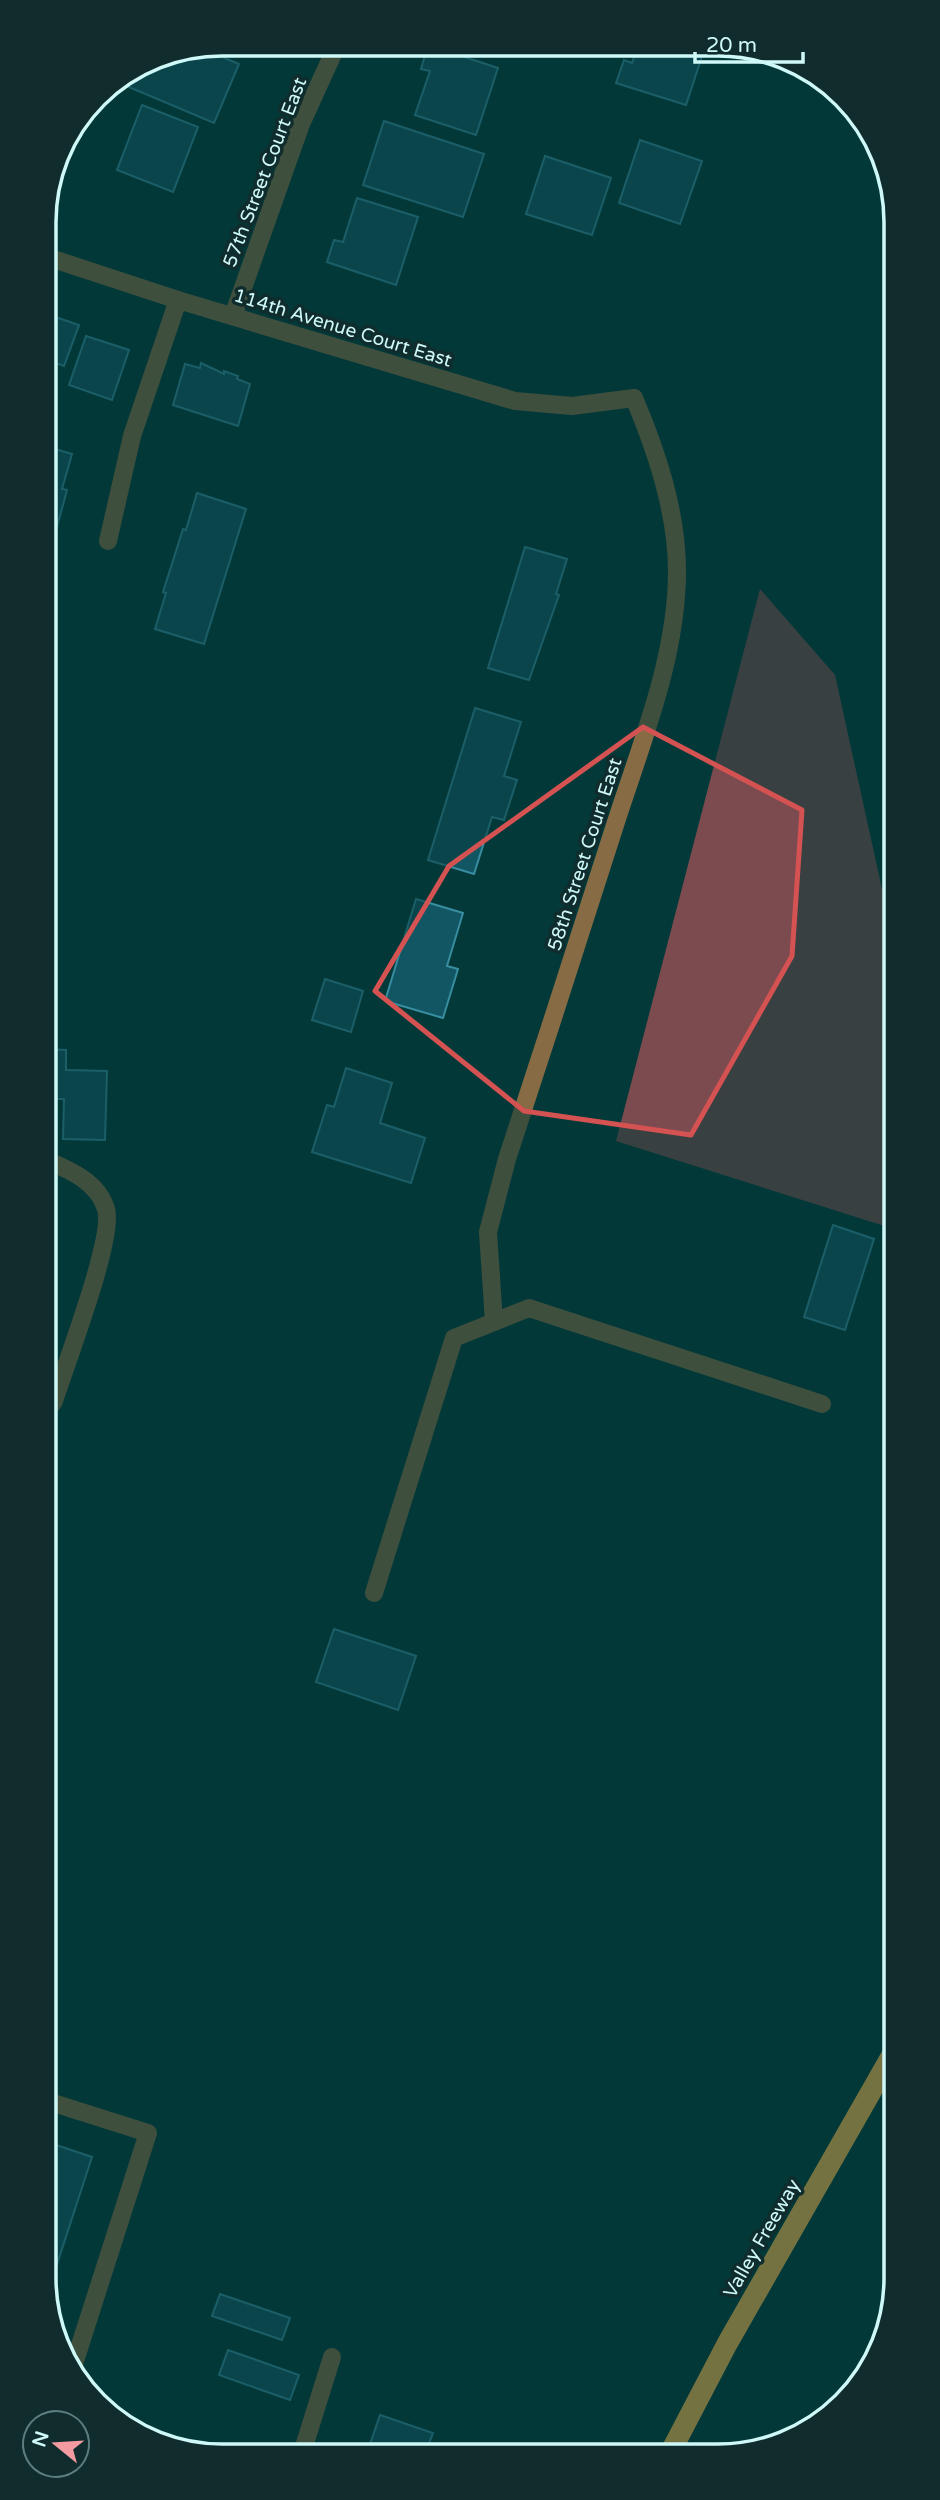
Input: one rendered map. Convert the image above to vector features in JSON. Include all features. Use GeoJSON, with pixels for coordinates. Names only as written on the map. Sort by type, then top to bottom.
{"type":"FeatureCollection","features":[{"type":"Feature","properties":{"kind":"highway"},"geometry":{"type":"LineString","coordinates":[[727,2344],[884,2057]]}},
{"type":"Feature","properties":{"kind":"highway","name":"Valley Freeway"},"geometry":{"type":"LineString","coordinates":[[675,2444],[727,2344],[884,2067]]}},
{"type":"Feature","properties":{"kind":"street","name":"57th Street Court East"},"geometry":{"type":"LineString","coordinates":[[233,316],[301,124],[332,56]]}},
{"type":"Feature","properties":{"kind":"street","name":"114th Avenue Court East"},"geometry":{"type":"LineString","coordinates":[[56,260],[178,300],[515,401],[572,406],[634,398]]}},
{"type":"Feature","properties":{"kind":"street"},"geometry":{"type":"LineString","coordinates":[[107,541],[132,436],[178,300]]}},
{"type":"Feature","properties":{"kind":"street","name":"58th Street Court East"},"geometry":{"type":"LineString","coordinates":[[494,1322],[488,1232],[516,1133],[653,707],[675,625],[677,569],[670,504],[655,451],[634,398]]}},
{"type":"Feature","properties":{"kind":"street"},"geometry":{"type":"LineString","coordinates":[[56,1165],[78,1175],[100,1195],[108,1220],[103,1250],[56,1395]]}},
{"type":"Feature","properties":{"kind":"street"},"geometry":{"type":"LineString","coordinates":[[374,1593],[454,1338],[529,1308],[822,1404]]}},
{"type":"Feature","properties":{"kind":"street"},"geometry":{"type":"LineString","coordinates":[[56,2104],[148,2133],[76,2357]]}},
{"type":"Feature","properties":{"kind":"street"},"geometry":{"type":"LineString","coordinates":[[305,2444],[332,2357]]}},
{"type":"Feature","properties":{"kind":"highlighted area"},"geometry":{"type":"Polygon","coordinates":[[[643,727],[802,810],[792,956],[691,1135],[524,1111],[375,991],[449,866],[643,727]]]}},
{"type":"Feature","properties":{"kind":"shaded area"},"geometry":{"type":"Polygon","coordinates":[[[760,589],[835,675],[884,898],[884,1226],[616,1141],[760,589]]]}},
{"type":"Feature","properties":{"kind":"building"},"geometry":{"type":"Polygon","coordinates":[[[220,56],[239,64],[214,123],[127,86],[168,65],[200,57],[220,56]]]}},
{"type":"Feature","properties":{"kind":"building"},"geometry":{"type":"Polygon","coordinates":[[[425,56],[461,56],[498,68],[476,135],[415,115],[430,71],[421,69],[425,56]]]}},
{"type":"Feature","properties":{"kind":"building"},"geometry":{"type":"Polygon","coordinates":[[[634,56],[702,56],[686,105],[616,83],[624,60],[632,63],[634,56]]]}},
{"type":"Feature","properties":{"kind":"building"},"geometry":{"type":"Polygon","coordinates":[[[142,105],[198,127],[173,192],[117,170],[142,105]]]}},
{"type":"Feature","properties":{"kind":"building"},"geometry":{"type":"Polygon","coordinates":[[[384,121],[484,154],[463,217],[363,185],[384,121]]]}},
{"type":"Feature","properties":{"kind":"building"},"geometry":{"type":"Polygon","coordinates":[[[640,140],[702,161],[680,224],[619,203],[640,140]]]}},
{"type":"Feature","properties":{"kind":"building"},"geometry":{"type":"Polygon","coordinates":[[[545,156],[611,178],[592,235],[526,214],[545,156]]]}},
{"type":"Feature","properties":{"kind":"building"},"geometry":{"type":"Polygon","coordinates":[[[357,198],[418,217],[396,285],[327,262],[334,240],[343,242],[357,198]]]}},
{"type":"Feature","properties":{"kind":"building"},"geometry":{"type":"Polygon","coordinates":[[[56,317],[79,325],[64,366],[56,363],[56,317]]]}},
{"type":"Feature","properties":{"kind":"building"},"geometry":{"type":"Polygon","coordinates":[[[86,336],[129,350],[112,400],[69,385],[86,336]]]}},
{"type":"Feature","properties":{"kind":"building"},"geometry":{"type":"Polygon","coordinates":[[[201,363],[224,374],[224,371],[238,376],[237,379],[250,384],[238,426],[173,405],[185,364],[200,368],[201,363]]]}},
{"type":"Feature","properties":{"kind":"building"},"geometry":{"type":"Polygon","coordinates":[[[56,449],[72,454],[62,489],[67,490],[56,530],[56,449]]]}},
{"type":"Feature","properties":{"kind":"building"},"geometry":{"type":"Polygon","coordinates":[[[197,493],[246,509],[204,644],[155,629],[166,593],[163,592],[197,493]]]}},
{"type":"Feature","properties":{"kind":"building"},"geometry":{"type":"Polygon","coordinates":[[[525,547],[567,559],[556,594],[559,595],[529,680],[488,668],[525,547]]]}},
{"type":"Feature","properties":{"kind":"building"},"geometry":{"type":"Polygon","coordinates":[[[475,708],[521,722],[504,776],[517,780],[504,820],[492,817],[474,874],[428,860],[475,708]]]}},
{"type":"Feature","properties":{"kind":"building"},"geometry":{"type":"Polygon","coordinates":[[[416,899],[463,913],[447,966],[458,969],[443,1018],[385,1001],[416,899]]]}},
{"type":"Feature","properties":{"kind":"building"},"geometry":{"type":"Polygon","coordinates":[[[325,979],[363,991],[351,1032],[312,1020],[325,979]]]}},
{"type":"Feature","properties":{"kind":"building"},"geometry":{"type":"Polygon","coordinates":[[[56,1050],[66,1050],[66,1070],[107,1071],[105,1140],[63,1139],[64,1099],[56,1099],[56,1050]]]}},
{"type":"Feature","properties":{"kind":"building"},"geometry":{"type":"Polygon","coordinates":[[[346,1068],[392,1083],[380,1123],[425,1138],[411,1183],[312,1152],[327,1105],[334,1107],[346,1068]]]}},
{"type":"Feature","properties":{"kind":"building"},"geometry":{"type":"Polygon","coordinates":[[[833,1225],[874,1239],[845,1330],[804,1317],[833,1225]]]}},
{"type":"Feature","properties":{"kind":"building"},"geometry":{"type":"Polygon","coordinates":[[[334,1629],[416,1656],[398,1710],[316,1682],[334,1629]]]}},
{"type":"Feature","properties":{"kind":"building"},"geometry":{"type":"Polygon","coordinates":[[[56,2145],[92,2157],[56,2267],[56,2145]]]}},
{"type":"Feature","properties":{"kind":"building"},"geometry":{"type":"Polygon","coordinates":[[[220,2294],[290,2318],[282,2340],[212,2316],[220,2294]]]}},
{"type":"Feature","properties":{"kind":"building"},"geometry":{"type":"Polygon","coordinates":[[[228,2350],[299,2375],[290,2400],[219,2375],[228,2350]]]}},
{"type":"Feature","properties":{"kind":"building"},"geometry":{"type":"Polygon","coordinates":[[[380,2415],[433,2433],[429,2444],[370,2444],[380,2415]]]}}]}
